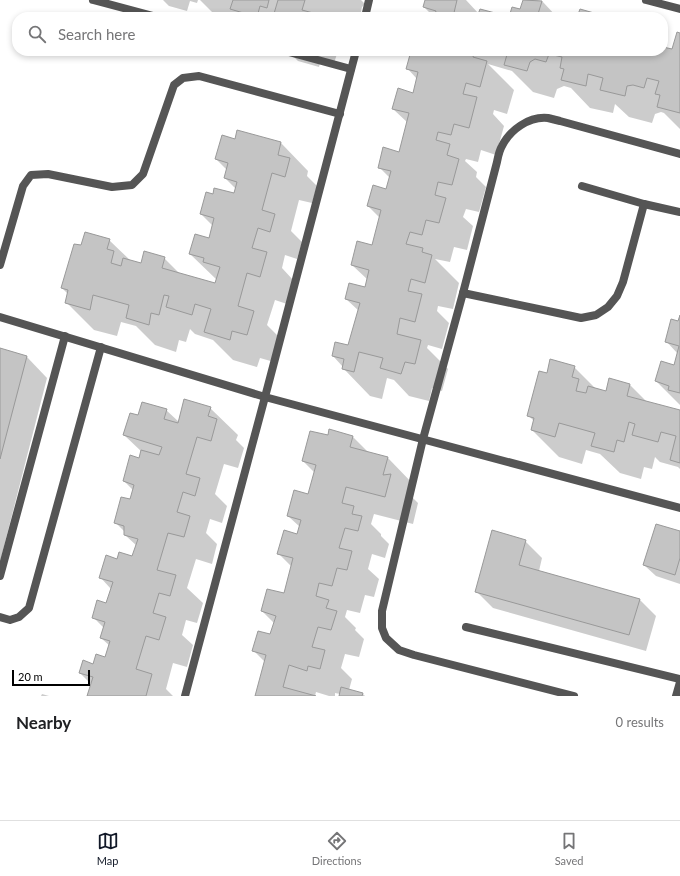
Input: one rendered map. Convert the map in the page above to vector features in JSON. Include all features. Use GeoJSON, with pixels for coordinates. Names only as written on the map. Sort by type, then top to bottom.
{"type":"FeatureCollection","features":[{"type":"Feature","properties":{"kind":"street"},"geometry":{"type":"LineString","coordinates":[[93,0],[138,12]]}},
{"type":"Feature","properties":{"kind":"street"},"geometry":{"type":"LineString","coordinates":[[366,12],[369,0]]}},
{"type":"Feature","properties":{"kind":"street"},"geometry":{"type":"LineString","coordinates":[[646,0],[680,9]]}},
{"type":"Feature","properties":{"kind":"street"},"geometry":{"type":"LineString","coordinates":[[304,56],[351,68]]}},
{"type":"Feature","properties":{"kind":"street"},"geometry":{"type":"LineString","coordinates":[[185,696],[266,397],[355,56]]}},
{"type":"Feature","properties":{"kind":"street"},"geometry":{"type":"LineString","coordinates":[[0,265],[23,186],[31,176],[48,174],[112,188],[132,185],[143,174],[174,85],[183,78],[199,76],[340,114]]}},
{"type":"Feature","properties":{"kind":"street"},"geometry":{"type":"LineString","coordinates":[[574,696],[399,650],[386,638],[382,628],[382,612],[423,439],[497,162],[502,147],[509,134],[520,125],[532,120],[546,118],[680,154]]}},
{"type":"Feature","properties":{"kind":"street"},"geometry":{"type":"LineString","coordinates":[[582,186],[644,204],[680,212]]}},
{"type":"Feature","properties":{"kind":"street"},"geometry":{"type":"LineString","coordinates":[[463,293],[574,317],[582,318],[596,315],[608,308],[617,296],[623,282],[644,204]]}},
{"type":"Feature","properties":{"kind":"street"},"geometry":{"type":"LineString","coordinates":[[0,317],[266,397],[680,508]]}},
{"type":"Feature","properties":{"kind":"street"},"geometry":{"type":"LineString","coordinates":[[0,576],[65,336]]}},
{"type":"Feature","properties":{"kind":"street"},"geometry":{"type":"LineString","coordinates":[[0,617],[10,620],[19,617],[29,608],[102,347]]}},
{"type":"Feature","properties":{"kind":"street"},"geometry":{"type":"LineString","coordinates":[[466,627],[680,681],[676,696]]}},
{"type":"Feature","properties":{"kind":"building"},"geometry":{"type":"Polygon","coordinates":[[[233,0],[269,0],[267,8],[260,6],[258,12],[240,12],[230,9],[233,0]]]}},
{"type":"Feature","properties":{"kind":"building"},"geometry":{"type":"Polygon","coordinates":[[[278,0],[305,0],[302,10],[309,12],[274,12],[278,0]]]}},
{"type":"Feature","properties":{"kind":"building"},"geometry":{"type":"Polygon","coordinates":[[[425,0],[457,0],[454,12],[436,12],[423,7],[425,0]]]}},
{"type":"Feature","properties":{"kind":"building"},"geometry":{"type":"Polygon","coordinates":[[[523,0],[542,1],[539,12],[510,12],[512,7],[520,9],[523,0]]]}},
{"type":"Feature","properties":{"kind":"building"},"geometry":{"type":"Polygon","coordinates":[[[480,9],[491,12],[479,12],[480,9]]]}},
{"type":"Feature","properties":{"kind":"building"},"geometry":{"type":"Polygon","coordinates":[[[580,9],[590,12],[579,12],[580,9]]]}},
{"type":"Feature","properties":{"kind":"building"},"geometry":{"type":"Polygon","coordinates":[[[677,32],[680,33],[680,113],[657,107],[660,95],[655,94],[659,81],[647,78],[644,88],[633,85],[627,86],[625,96],[600,90],[603,78],[588,74],[586,86],[561,80],[564,69],[560,68],[562,57],[558,56],[668,56],[668,48],[672,49],[677,32]]]}},
{"type":"Feature","properties":{"kind":"building"},"geometry":{"type":"Polygon","coordinates":[[[410,56],[473,56],[487,61],[480,87],[466,83],[463,94],[477,97],[469,128],[454,124],[451,135],[438,132],[436,140],[450,144],[447,155],[459,159],[452,185],[438,182],[435,195],[446,198],[439,223],[426,220],[422,235],[410,232],[406,244],[423,248],[422,252],[432,255],[425,283],[411,279],[408,291],[422,294],[415,322],[400,318],[397,334],[421,340],[415,364],[405,362],[401,374],[380,368],[383,358],[359,352],[354,372],[342,369],[344,359],[332,356],[335,342],[348,345],[360,303],[345,299],[349,283],[365,287],[369,270],[351,265],[357,241],[372,245],[381,210],[367,206],[373,185],[386,189],[391,171],[378,168],[383,147],[399,152],[409,113],[392,109],[398,88],[413,93],[418,72],[406,69],[410,56]]]}},
{"type":"Feature","properties":{"kind":"building"},"geometry":{"type":"Polygon","coordinates":[[[507,56],[548,56],[546,62],[535,59],[530,62],[527,71],[504,65],[507,56]]]}},
{"type":"Feature","properties":{"kind":"building"},"geometry":{"type":"Polygon","coordinates":[[[237,130],[281,142],[278,155],[290,158],[285,177],[272,173],[262,210],[275,214],[270,232],[258,228],[252,248],[267,252],[260,277],[247,273],[238,306],[254,311],[247,335],[232,331],[230,340],[204,332],[211,309],[195,304],[192,315],[166,307],[169,296],[164,295],[159,315],[151,313],[149,325],[126,318],[129,305],[93,295],[90,310],[65,303],[68,290],[61,288],[74,244],[81,245],[85,232],[110,239],[107,249],[114,251],[111,263],[121,266],[123,258],[141,263],[144,251],[165,257],[162,268],[215,283],[220,267],[203,262],[204,258],[189,254],[195,234],[209,238],[214,218],[200,214],[206,192],[213,194],[214,188],[234,193],[237,182],[224,178],[228,163],[215,159],[222,135],[235,139],[237,130]]]}},
{"type":"Feature","properties":{"kind":"building"},"geometry":{"type":"Polygon","coordinates":[[[680,315],[680,393],[668,390],[669,386],[655,381],[661,361],[674,365],[679,346],[665,342],[671,319],[678,321],[680,315]]]}},
{"type":"Feature","properties":{"kind":"building"},"geometry":{"type":"Polygon","coordinates":[[[0,348],[27,356],[0,459],[0,348]]]}},
{"type":"Feature","properties":{"kind":"building"},"geometry":{"type":"Polygon","coordinates":[[[550,359],[575,366],[572,377],[579,379],[576,391],[586,393],[588,386],[606,391],[609,378],[630,384],[627,396],[680,410],[680,463],[670,460],[676,436],[661,432],[658,442],[632,435],[635,424],[629,422],[624,442],[617,440],[614,452],[591,446],[595,433],[559,423],[555,437],[531,430],[534,418],[527,416],[539,371],[547,373],[550,359]]]}},
{"type":"Feature","properties":{"kind":"building"},"geometry":{"type":"Polygon","coordinates":[[[184,399],[211,407],[208,416],[217,419],[211,441],[197,437],[186,474],[200,478],[195,496],[183,492],[177,512],[190,516],[184,537],[168,533],[157,570],[176,575],[170,596],[159,593],[153,613],[166,617],[159,640],[146,636],[136,669],[152,674],[146,696],[87,696],[93,677],[79,673],[83,660],[93,664],[96,654],[105,657],[110,641],[100,638],[105,622],[92,618],[97,600],[106,603],[113,582],[99,578],[106,555],[117,559],[119,552],[132,556],[138,539],[124,535],[124,526],[114,523],[121,497],[130,499],[134,485],[123,481],[130,455],[139,458],[141,450],[159,455],[162,447],[123,435],[130,413],[138,415],[142,402],[167,409],[164,419],[178,423],[184,399]]]}},
{"type":"Feature","properties":{"kind":"building"},"geometry":{"type":"Polygon","coordinates":[[[329,429],[353,436],[350,447],[388,457],[383,475],[391,474],[385,497],[346,487],[342,503],[354,506],[352,514],[362,516],[358,531],[345,528],[339,548],[352,551],[347,570],[337,568],[332,586],[319,583],[316,596],[329,600],[326,608],[337,611],[331,630],[318,627],[312,647],[325,650],[320,669],[308,666],[307,671],[289,665],[283,687],[316,696],[255,696],[266,655],[252,651],[258,631],[270,634],[276,616],[261,611],[267,589],[284,593],[293,558],[277,554],[284,530],[297,534],[301,520],[287,516],[294,490],[308,494],[316,465],[302,461],[310,431],[328,435],[329,429]]]}},
{"type":"Feature","properties":{"kind":"building"},"geometry":{"type":"Polygon","coordinates":[[[656,524],[680,531],[680,558],[675,575],[643,565],[656,524]]]}},
{"type":"Feature","properties":{"kind":"building"},"geometry":{"type":"Polygon","coordinates":[[[492,530],[526,540],[519,565],[640,599],[629,635],[475,592],[492,530]]]}},
{"type":"Feature","properties":{"kind":"building"},"geometry":{"type":"Polygon","coordinates":[[[341,687],[363,693],[362,696],[339,696],[341,687]]]}}]}
